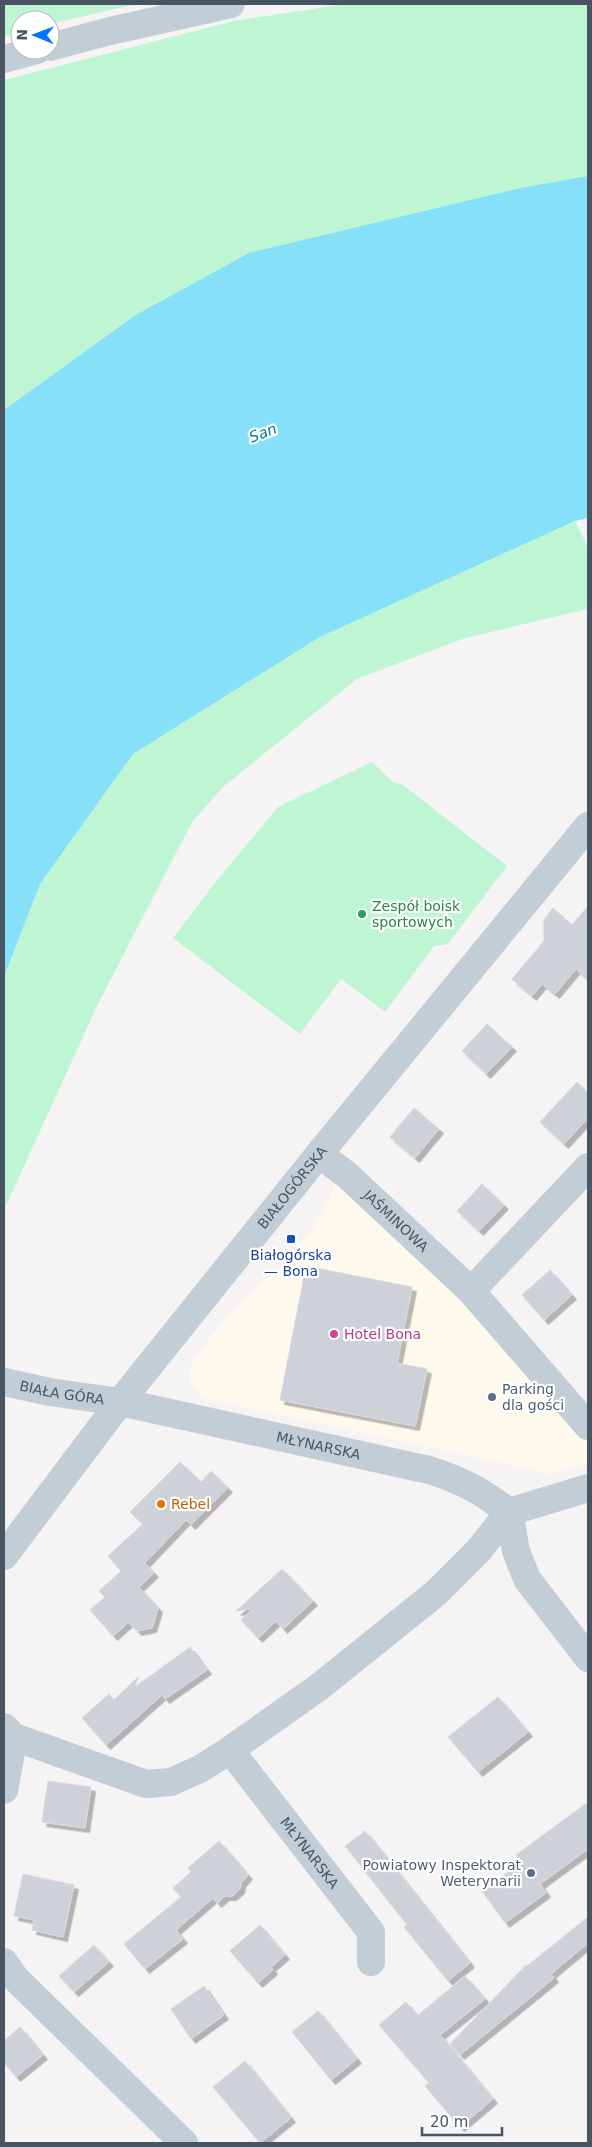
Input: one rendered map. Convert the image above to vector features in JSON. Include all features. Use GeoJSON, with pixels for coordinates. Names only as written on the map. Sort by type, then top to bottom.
{"type":"FeatureCollection","features":[{"type":"Feature","properties":{"kind":"street"},"geometry":{"type":"LineString","coordinates":[[60,44],[110,30],[231,4]]}},
{"type":"Feature","properties":{"kind":"street","name":"BIAŁOGÓRSKA"},"geometry":{"type":"LineString","coordinates":[[4,1556],[120,1402],[319,1154],[588,826]]}},
{"type":"Feature","properties":{"kind":"street","name":"JAŚMINOWA"},"geometry":{"type":"LineString","coordinates":[[319,1154],[347,1175],[471,1291],[588,1426]]}},
{"type":"Feature","properties":{"kind":"street"},"geometry":{"type":"LineString","coordinates":[[471,1291],[588,1167]]}},
{"type":"Feature","properties":{"kind":"street","name":"BIAŁA GÓRA"},"geometry":{"type":"LineString","coordinates":[[4,1382],[50,1392],[120,1402]]}},
{"type":"Feature","properties":{"kind":"street","name":"MŁYNARSKA"},"geometry":{"type":"LineString","coordinates":[[120,1402],[428,1470],[454,1478],[478,1489],[509,1512]]}},
{"type":"Feature","properties":{"kind":"street"},"geometry":{"type":"LineString","coordinates":[[4,1790],[9,1732],[146,1784],[171,1782],[200,1769],[319,1688],[436,1593],[479,1550],[509,1512],[588,1488]]}},
{"type":"Feature","properties":{"kind":"street"},"geometry":{"type":"LineString","coordinates":[[509,1512],[516,1551],[527,1579],[588,1658]]}},
{"type":"Feature","properties":{"kind":"street","name":"MŁYNARSKA"},"geometry":{"type":"LineString","coordinates":[[230,1750],[371,1932],[371,1962]]}},
{"type":"Feature","properties":{"kind":"street"},"geometry":{"type":"LineString","coordinates":[[4,1962],[16,1979],[184,2143]]}},
{"type":"Feature","properties":{"kind":"shaded area"},"geometry":{"type":"Polygon","coordinates":[[[338,1179],[439,1273],[588,1441],[588,1463],[551,1474],[201,1398],[191,1382],[189,1369],[210,1337],[239,1304],[283,1264],[313,1228],[327,1204],[338,1179]]]}},
{"type":"Feature","properties":{"kind":"green space"},"geometry":{"type":"Polygon","coordinates":[[[4,4],[137,4],[60,22],[60,10],[10,10],[10,35],[4,37],[4,4]]]}},
{"type":"Feature","properties":{"kind":"green space"},"geometry":{"type":"Polygon","coordinates":[[[344,4],[588,4],[588,176],[520,188],[134,316],[4,410],[4,80],[234,21],[344,4]]]}},
{"type":"Feature","properties":{"kind":"green space"},"geometry":{"type":"Polygon","coordinates":[[[575,521],[588,547],[588,609],[465,638],[357,679],[224,786],[192,822],[97,1006],[4,1210],[4,977],[40,884],[133,754],[320,637],[575,521]]]}},
{"type":"Feature","properties":{"kind":"green space","name":"Zespół boisk sportowych"},"geometry":{"type":"Polygon","coordinates":[[[372,762],[393,782],[403,785],[507,866],[448,944],[434,946],[385,1012],[341,979],[300,1034],[173,938],[214,884],[278,807],[372,762]]]}},
{"type":"Feature","properties":{"kind":"water","name":"San"},"geometry":{"type":"Polygon","coordinates":[[[588,176],[588,518],[575,521],[320,637],[133,754],[40,884],[4,977],[4,410],[134,316],[249,253],[520,188],[588,176]]]}},
{"type":"Feature","properties":{"kind":"building"},"geometry":{"type":"Polygon","coordinates":[[[588,906],[588,981],[576,969],[555,994],[542,984],[532,996],[512,979],[544,941],[544,920],[553,908],[572,925],[588,906]]]}},
{"type":"Feature","properties":{"kind":"building"},"geometry":{"type":"Polygon","coordinates":[[[487,1024],[512,1047],[486,1074],[462,1051],[487,1024]]]}},
{"type":"Feature","properties":{"kind":"building"},"geometry":{"type":"Polygon","coordinates":[[[577,1082],[588,1093],[588,1118],[564,1144],[540,1122],[577,1082]]]}},
{"type":"Feature","properties":{"kind":"building"},"geometry":{"type":"Polygon","coordinates":[[[414,1108],[439,1129],[415,1158],[390,1137],[414,1108]]]}},
{"type":"Feature","properties":{"kind":"building"},"geometry":{"type":"Polygon","coordinates":[[[482,1184],[504,1205],[479,1231],[457,1211],[482,1184]]]}},
{"type":"Feature","properties":{"kind":"building"},"geometry":{"type":"Polygon","coordinates":[[[306,1266],[412,1287],[397,1363],[427,1369],[415,1426],[280,1400],[306,1266]]]}},
{"type":"Feature","properties":{"kind":"building"},"geometry":{"type":"Polygon","coordinates":[[[550,1270],[572,1295],[544,1320],[522,1295],[550,1270]]]}},
{"type":"Feature","properties":{"kind":"building"},"geometry":{"type":"Polygon","coordinates":[[[180,1462],[201,1482],[211,1471],[228,1488],[191,1525],[186,1520],[145,1563],[154,1573],[139,1587],[158,1608],[152,1628],[137,1631],[129,1622],[113,1636],[90,1610],[105,1597],[99,1591],[121,1571],[108,1556],[143,1524],[130,1512],[180,1462]]]}},
{"type":"Feature","properties":{"kind":"building"},"geometry":{"type":"Polygon","coordinates":[[[282,1569],[313,1601],[283,1629],[276,1621],[258,1638],[241,1620],[252,1610],[236,1611],[282,1569]]]}},
{"type":"Feature","properties":{"kind":"building"},"geometry":{"type":"Polygon","coordinates":[[[190,1647],[207,1670],[165,1699],[162,1695],[106,1745],[82,1718],[109,1694],[114,1700],[138,1677],[135,1687],[190,1647]]]}},
{"type":"Feature","properties":{"kind":"building"},"geometry":{"type":"Polygon","coordinates":[[[498,1697],[528,1732],[478,1772],[448,1737],[498,1697]]]}},
{"type":"Feature","properties":{"kind":"building"},"geometry":{"type":"Polygon","coordinates":[[[48,1781],[91,1787],[85,1828],[42,1822],[48,1781]]]}},
{"type":"Feature","properties":{"kind":"building","name":"Powiatowy Inspektorat Weterynarii"},"geometry":{"type":"Polygon","coordinates":[[[588,1802],[588,1849],[540,1884],[546,1893],[505,1923],[482,1891],[521,1863],[516,1855],[588,1802]]]}},
{"type":"Feature","properties":{"kind":"building"},"geometry":{"type":"Polygon","coordinates":[[[365,1831],[470,1963],[448,1981],[404,1927],[407,1925],[345,1846],[365,1831]]]}},
{"type":"Feature","properties":{"kind":"building"},"geometry":{"type":"Polygon","coordinates":[[[219,1841],[248,1875],[241,1883],[240,1889],[232,1896],[225,1896],[217,1903],[213,1898],[176,1930],[183,1939],[145,1969],[124,1944],[181,1897],[173,1888],[191,1872],[188,1868],[219,1841]]]}},
{"type":"Feature","properties":{"kind":"building"},"geometry":{"type":"Polygon","coordinates":[[[23,1874],[74,1885],[63,1937],[32,1930],[34,1920],[14,1916],[23,1874]]]}},
{"type":"Feature","properties":{"kind":"building"},"geometry":{"type":"Polygon","coordinates":[[[588,1917],[588,1943],[551,1974],[554,1978],[460,2055],[450,2044],[526,1965],[588,1917]]]}},
{"type":"Feature","properties":{"kind":"building"},"geometry":{"type":"Polygon","coordinates":[[[260,1925],[285,1955],[271,1967],[273,1970],[258,1983],[230,1951],[260,1925]]]}},
{"type":"Feature","properties":{"kind":"building"},"geometry":{"type":"Polygon","coordinates":[[[94,1945],[109,1962],[74,1992],[59,1976],[94,1945]]]}},
{"type":"Feature","properties":{"kind":"building"},"geometry":{"type":"Polygon","coordinates":[[[465,1976],[485,1999],[440,2035],[493,2099],[460,2127],[425,2086],[429,2083],[379,2025],[406,2002],[417,2016],[465,1976]]]}},
{"type":"Feature","properties":{"kind":"building"},"geometry":{"type":"Polygon","coordinates":[[[204,1986],[224,2015],[191,2039],[171,2009],[204,1986]]]}},
{"type":"Feature","properties":{"kind":"building"},"geometry":{"type":"Polygon","coordinates":[[[318,2011],[357,2059],[331,2080],[292,2032],[318,2011]]]}},
{"type":"Feature","properties":{"kind":"building"},"geometry":{"type":"Polygon","coordinates":[[[20,2027],[43,2055],[16,2077],[4,2063],[4,2041],[20,2027]]]}},
{"type":"Feature","properties":{"kind":"building"},"geometry":{"type":"Polygon","coordinates":[[[245,2061],[291,2118],[260,2143],[213,2087],[245,2061]]]}},
{"type":"Feature","properties":{"kind":"place","name":"Zespół boisk sportowych"},"geometry":{"type":"Point","coordinates":[362,914]}},
{"type":"Feature","properties":{"kind":"place","name":"Białogórska — Bona"},"geometry":{"type":"Point","coordinates":[291,1239]}},
{"type":"Feature","properties":{"kind":"place","name":"Hotel Bona"},"geometry":{"type":"Point","coordinates":[334,1334]}},
{"type":"Feature","properties":{"kind":"place","name":"Parking dla gości"},"geometry":{"type":"Point","coordinates":[492,1397]}},
{"type":"Feature","properties":{"kind":"place","name":"Rebel"},"geometry":{"type":"Point","coordinates":[161,1504]}},
{"type":"Feature","properties":{"kind":"place","name":"Powiatowy Inspektorat Weterynarii"},"geometry":{"type":"Point","coordinates":[531,1873]}}]}
